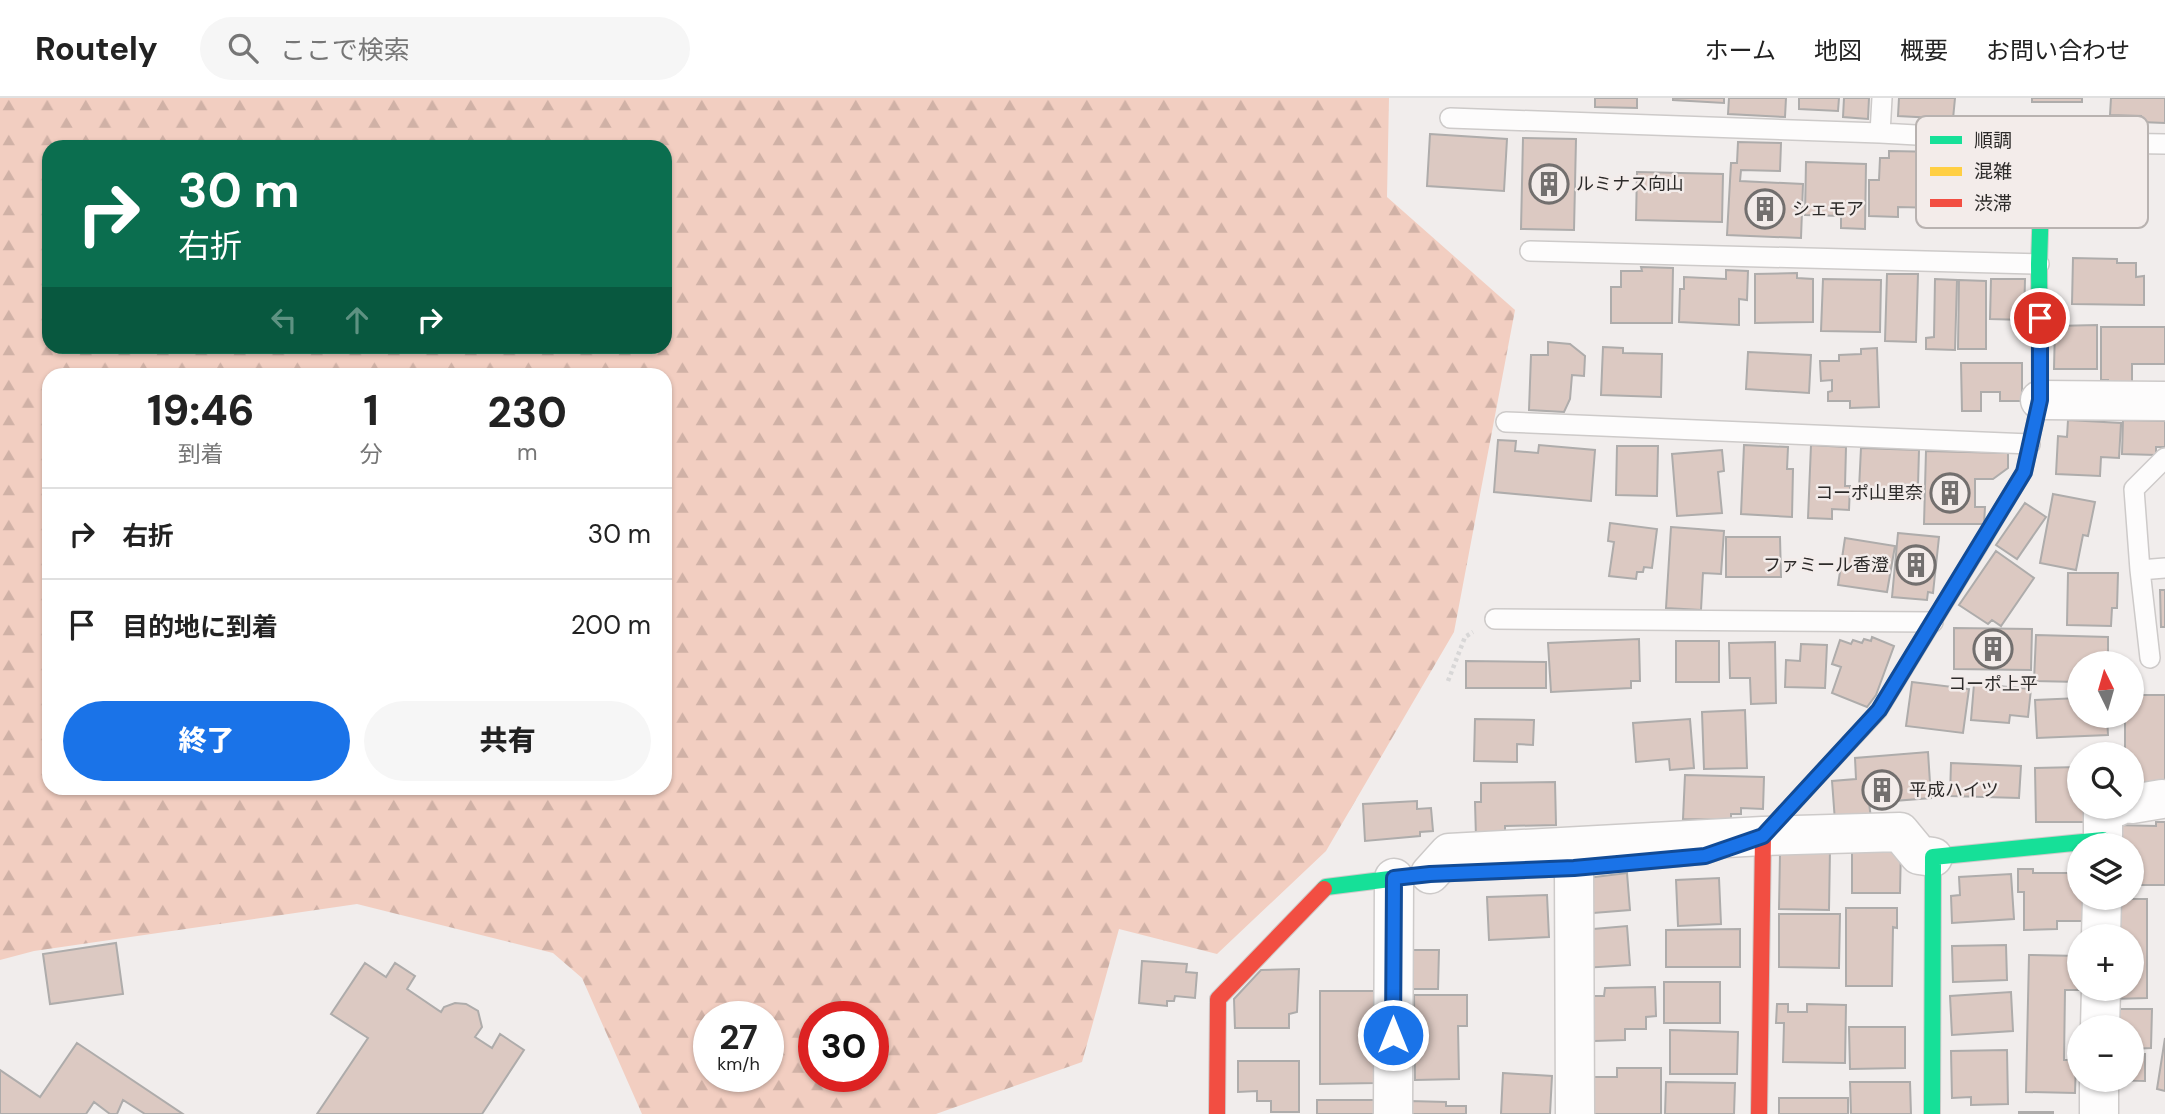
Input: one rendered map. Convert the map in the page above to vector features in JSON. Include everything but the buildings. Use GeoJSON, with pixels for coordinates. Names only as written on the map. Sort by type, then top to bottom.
{"type":"FeatureCollection","features":[{"type":"Feature","properties":{"kind":"street"},"geometry":{"type":"LineString","coordinates":[[1217,1114],[1218,999],[1326,887],[1412,876],[1574,868],[1705,856],[1763,836],[1879,710],[2024,472],[2040,400],[2040,228]]}},
{"type":"Feature","properties":{"kind":"street"},"geometry":{"type":"LineString","coordinates":[[2040,400],[2165,401]]}},
{"type":"Feature","properties":{"kind":"street"},"geometry":{"type":"LineString","coordinates":[[1412,876],[1449,853],[1763,836],[1900,832],[1920,855],[1933,857],[2108,830]]}},
{"type":"Feature","properties":{"kind":"street"},"geometry":{"type":"LineString","coordinates":[[1759,1114],[1763,836]]}},
{"type":"Feature","properties":{"kind":"street"},"geometry":{"type":"LineString","coordinates":[[1932,1114],[1933,857]]}},
{"type":"Feature","properties":{"kind":"street"},"geometry":{"type":"LineString","coordinates":[[1574,868],[1575,1114]]}},
{"type":"Feature","properties":{"kind":"street"},"geometry":{"type":"LineString","coordinates":[[1393,1114],[1412,876]]}},
{"type":"Feature","properties":{"kind":"street"},"geometry":{"type":"LineString","coordinates":[[2099,1092],[2099,1114]]}},
{"type":"Feature","properties":{"kind":"lane"},"geometry":{"type":"LineString","coordinates":[[1880,133],[1882,98]]}},
{"type":"Feature","properties":{"kind":"lane"},"geometry":{"type":"LineString","coordinates":[[1450,118],[1916,135]]}},
{"type":"Feature","properties":{"kind":"lane"},"geometry":{"type":"LineString","coordinates":[[1530,251],[2039,264]]}},
{"type":"Feature","properties":{"kind":"lane"},"geometry":{"type":"LineString","coordinates":[[1506,422],[2030,444]]}},
{"type":"Feature","properties":{"kind":"lane"},"geometry":{"type":"LineString","coordinates":[[2150,658],[2134,489],[2165,458]]}},
{"type":"Feature","properties":{"kind":"lane"},"geometry":{"type":"LineString","coordinates":[[2140,570],[2165,568]]}},
{"type":"Feature","properties":{"kind":"lane"},"geometry":{"type":"LineString","coordinates":[[1495,619],[1933,622]]}},
{"type":"Feature","properties":{"kind":"path"},"geometry":{"type":"LineString","coordinates":[[1448,681],[1465,638],[1495,619]]}},
{"type":"Feature","properties":{"kind":"green space"},"geometry":{"type":"Polygon","coordinates":[[[0,98],[1389,98],[1387,197],[1515,310],[1454,632],[1326,851],[1217,954],[1119,929],[1082,1062],[936,1114],[642,1114],[582,978],[553,953],[357,904],[34,951],[0,960],[0,98]]]}},
{"type":"Feature","properties":{"kind":"traffic: fast"},"geometry":{"type":"LineString","coordinates":[[1979,547],[2024,472],[2040,400],[2040,228]]}},
{"type":"Feature","properties":{"kind":"traffic: fast"},"geometry":{"type":"LineString","coordinates":[[1324,889],[1430,874],[1574,868],[1705,856],[1763,836]]}},
{"type":"Feature","properties":{"kind":"traffic: fast"},"geometry":{"type":"LineString","coordinates":[[1932,1114],[1933,857],[2067,844]]}},
{"type":"Feature","properties":{"kind":"traffic: slow"},"geometry":{"type":"LineString","coordinates":[[1798,798],[1879,711],[1979,547]]}},
{"type":"Feature","properties":{"kind":"traffic: jam"},"geometry":{"type":"LineString","coordinates":[[1759,1114],[1763,836],[1798,798]]}},
{"type":"Feature","properties":{"kind":"traffic: jam"},"geometry":{"type":"LineString","coordinates":[[1217,1114],[1218,999],[1324,889]]}},
{"type":"Feature","properties":{"kind":"place","name":"ルミナス向山"},"geometry":{"type":"Point","coordinates":[1549,184]}},
{"type":"Feature","properties":{"kind":"place","name":"シェモア"},"geometry":{"type":"Point","coordinates":[1765,209]}},
{"type":"Feature","properties":{"kind":"place","name":"コーポ山里奈"},"geometry":{"type":"Point","coordinates":[1950,493]}},
{"type":"Feature","properties":{"kind":"place","name":"ファミール香澄"},"geometry":{"type":"Point","coordinates":[1916,565]}},
{"type":"Feature","properties":{"kind":"place","name":"コーポ上平"},"geometry":{"type":"Point","coordinates":[1993,649]}},
{"type":"Feature","properties":{"kind":"place","name":"平成ハイツ"},"geometry":{"type":"Point","coordinates":[1882,790]}},
{"type":"Feature","properties":{"kind":"route"},"geometry":{"type":"LineString","coordinates":[[1393,1035],[1394,878],[1574,868],[1705,856],[1724,850],[1763,836],[1879,710],[2024,472],[2040,400],[2040,318]]}}]}
